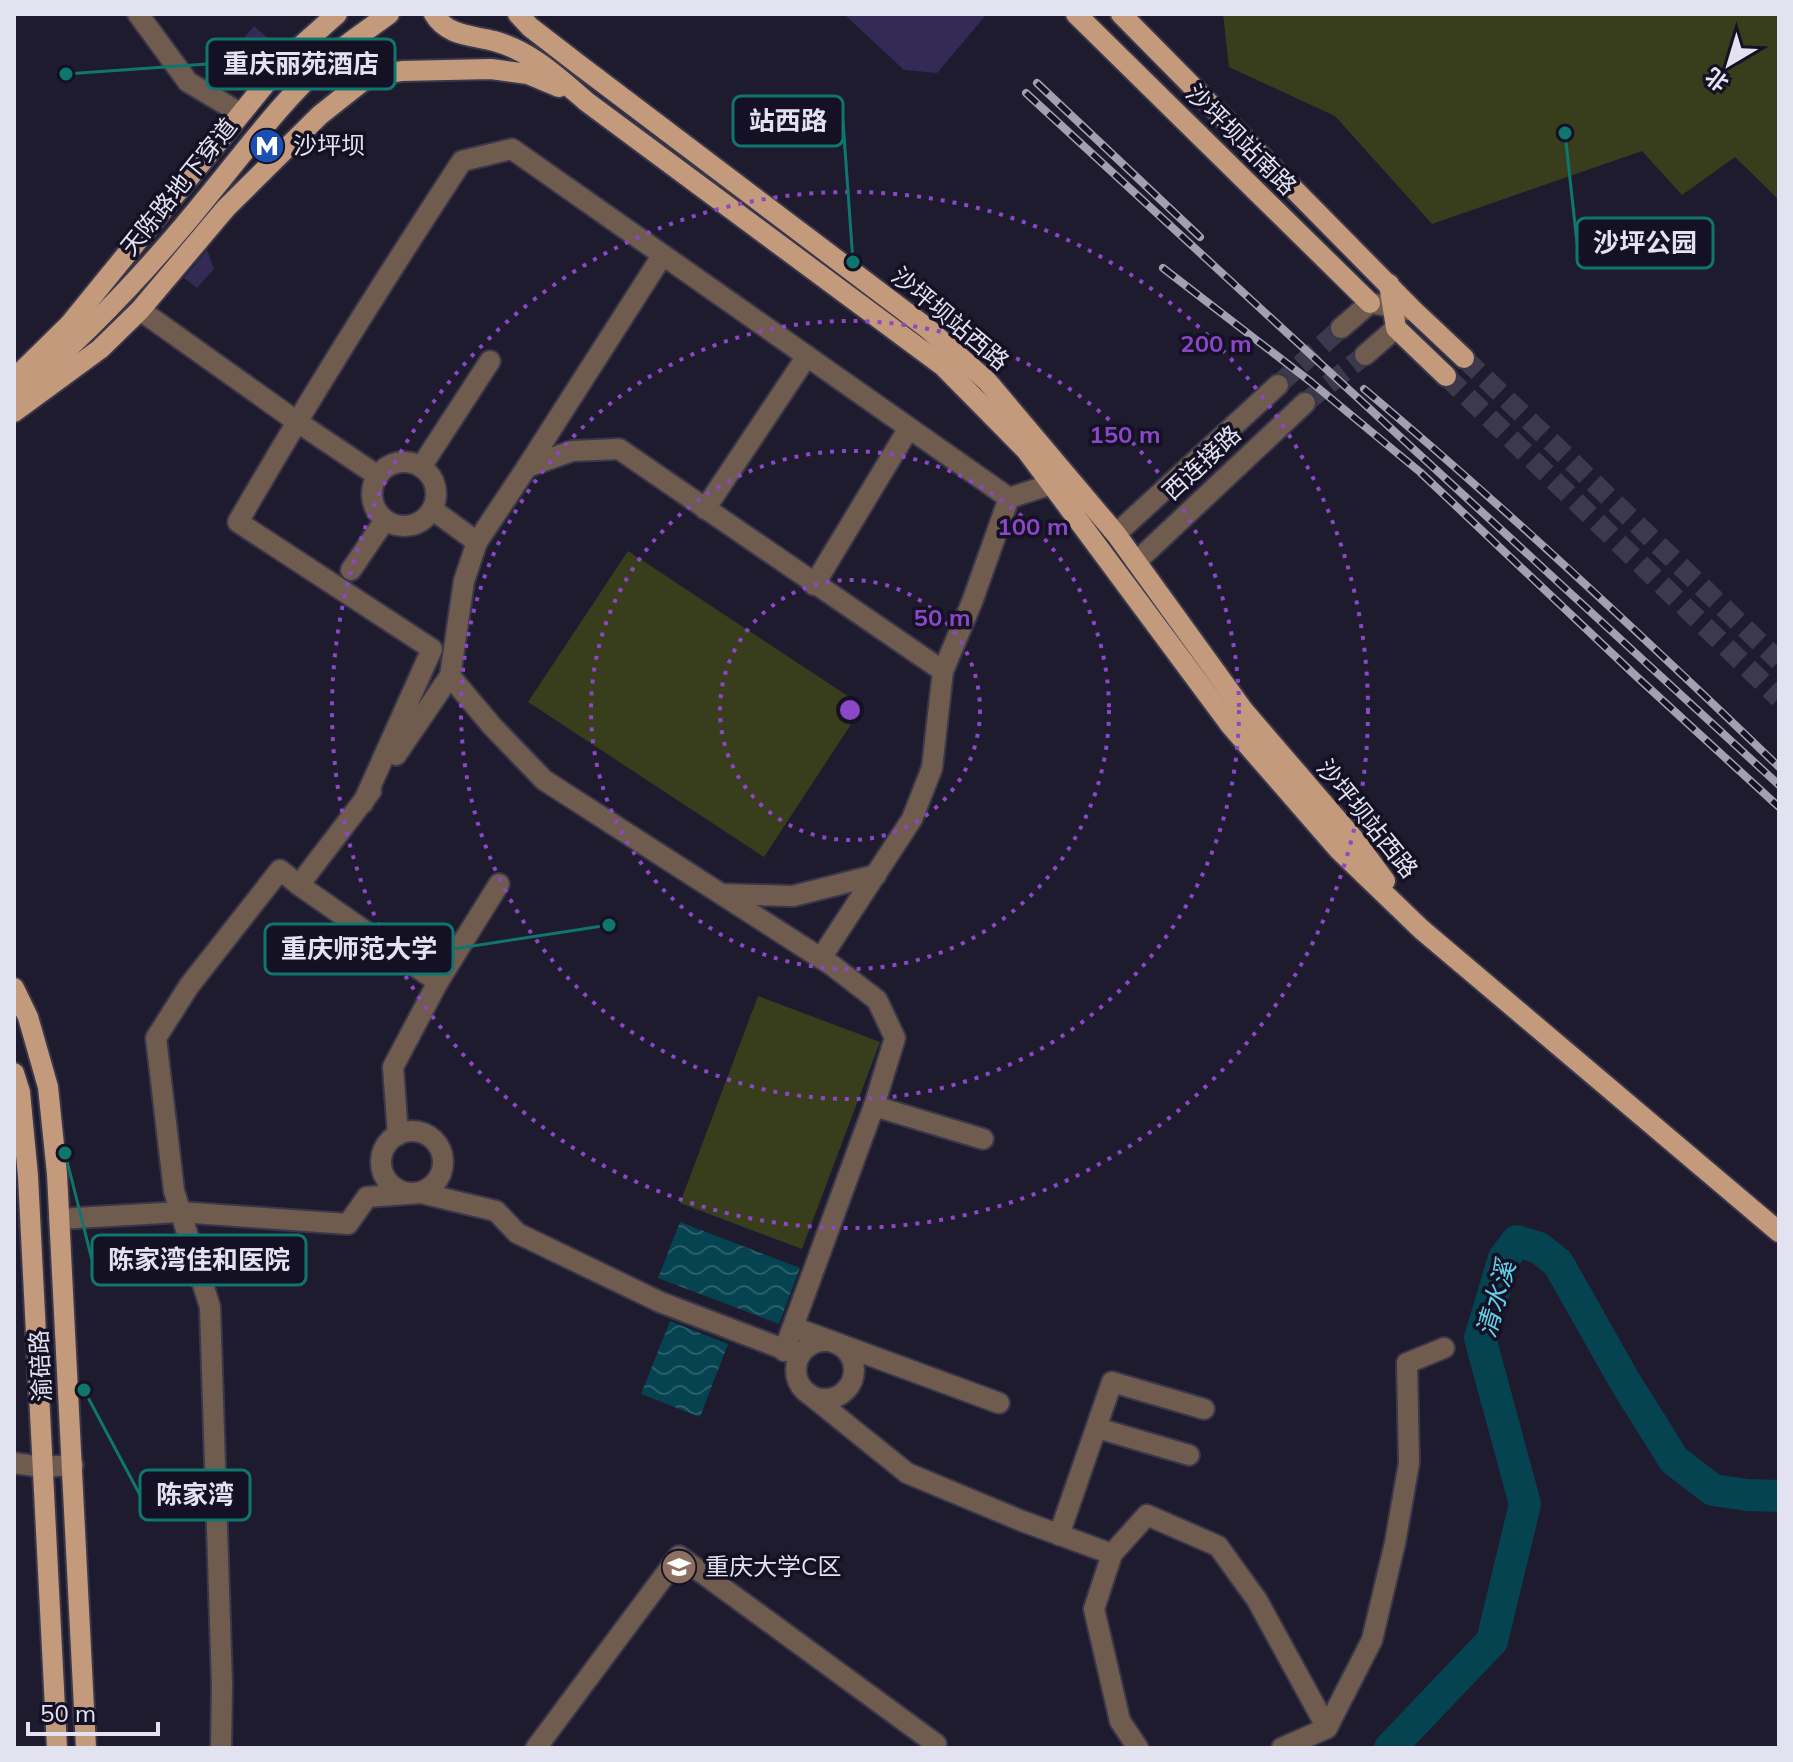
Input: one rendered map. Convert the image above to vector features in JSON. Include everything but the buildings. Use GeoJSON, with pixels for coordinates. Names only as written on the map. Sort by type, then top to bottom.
{"type":"FeatureCollection","features":[{"type":"Feature","properties":{"kind":"main road"},"geometry":{"type":"LineString","coordinates":[[14,379],[69,325],[284,61],[337,14]]}},
{"type":"Feature","properties":{"kind":"main road","name":"天陈路地下穿道"},"geometry":{"type":"LineString","coordinates":[[14,396],[83,337],[122,297],[212,192],[260,130],[330,58],[389,14]]}},
{"type":"Feature","properties":{"kind":"main road"},"geometry":{"type":"LineString","coordinates":[[434,14],[441,24],[458,34],[496,41],[524,52],[587,102]]}},
{"type":"Feature","properties":{"kind":"main road","name":"沙坪坝站西路"},"geometry":{"type":"LineString","coordinates":[[509,14],[524,21],[957,353],[987,381],[1116,534],[1244,711],[1354,839],[1421,929]]}},
{"type":"Feature","properties":{"kind":"main road","name":"沙坪坝站南路"},"geometry":{"type":"LineString","coordinates":[[1076,14],[1370,303]]}},
{"type":"Feature","properties":{"kind":"main road","name":"沙坪坝站南路"},"geometry":{"type":"LineString","coordinates":[[1121,14],[1464,358]]}},
{"type":"Feature","properties":{"kind":"main road"},"geometry":{"type":"LineString","coordinates":[[14,412],[100,349],[140,310],[226,208],[320,115],[368,77],[402,71],[500,70],[546,80],[587,102]]}},
{"type":"Feature","properties":{"kind":"main road","name":"沙坪坝站西路"},"geometry":{"type":"LineString","coordinates":[[587,102],[943,366],[1026,450],[1231,726],[1338,849],[1421,929],[1779,1232]]}},
{"type":"Feature","properties":{"kind":"main road"},"geometry":{"type":"LineString","coordinates":[[1389,284],[1396,328],[1446,376]]}},
{"type":"Feature","properties":{"kind":"main road","name":"渝碚路"},"geometry":{"type":"LineString","coordinates":[[14,988],[28,1017],[48,1087],[59,1219],[86,1748]]}},
{"type":"Feature","properties":{"kind":"main road","name":"渝碚路"},"geometry":{"type":"LineString","coordinates":[[14,1073],[20,1092],[28,1176],[57,1748]]}},
{"type":"Feature","properties":{"kind":"street"},"geometry":{"type":"LineString","coordinates":[[138,14],[188,82],[240,113]]}},
{"type":"Feature","properties":{"kind":"street"},"geometry":{"type":"LineString","coordinates":[[363,803],[432,649],[238,522],[296,421],[462,161],[512,149],[1009,498]]}},
{"type":"Feature","properties":{"kind":"street"},"geometry":{"type":"LineString","coordinates":[[299,885],[363,803],[450,676],[464,581],[477,542],[662,256]]}},
{"type":"Feature","properties":{"kind":"street"},"geometry":{"type":"LineString","coordinates":[[1341,328],[1370,303],[1413,310]]}},
{"type":"Feature","properties":{"kind":"street"},"geometry":{"type":"LineString","coordinates":[[140,310],[378,476]]}},
{"type":"Feature","properties":{"kind":"street"},"geometry":{"type":"LineString","coordinates":[[1365,355],[1396,328]]}},
{"type":"Feature","properties":{"kind":"street"},"geometry":{"type":"LineString","coordinates":[[705,509],[807,356]]}},
{"type":"Feature","properties":{"kind":"street"},"geometry":{"type":"LineString","coordinates":[[421,467],[490,361]]}},
{"type":"Feature","properties":{"kind":"street","name":"西连接路"},"geometry":{"type":"LineString","coordinates":[[1116,534],[1278,385]]}},
{"type":"Feature","properties":{"kind":"street","name":"西连接路"},"geometry":{"type":"LineString","coordinates":[[1136,562],[1305,403]]}},
{"type":"Feature","properties":{"kind":"street"},"geometry":{"type":"LineString","coordinates":[[814,585],[909,428]]}},
{"type":"Feature","properties":{"kind":"street"},"geometry":{"type":"LineString","coordinates":[[527,467],[572,451],[619,449],[943,671]]}},
{"type":"Feature","properties":{"kind":"street"},"geometry":{"type":"LineString","coordinates":[[406,462],[421,467],[432,478],[437,494],[433,510],[420,523],[402,527],[385,520],[377,511],[373,499],[373,487],[378,476],[390,465],[406,462]]}},
{"type":"Feature","properties":{"kind":"street"},"geometry":{"type":"LineString","coordinates":[[1009,498],[1052,484]]}},
{"type":"Feature","properties":{"kind":"street"},"geometry":{"type":"LineString","coordinates":[[821,958],[912,819],[932,768],[943,671],[972,602],[1009,498]]}},
{"type":"Feature","properties":{"kind":"street"},"geometry":{"type":"LineString","coordinates":[[433,510],[477,542]]}},
{"type":"Feature","properties":{"kind":"street"},"geometry":{"type":"LineString","coordinates":[[351,570],[385,520]]}},
{"type":"Feature","properties":{"kind":"street"},"geometry":{"type":"LineString","coordinates":[[450,676],[544,780],[821,958],[877,1000],[895,1038],[874,1106],[793,1327],[792,1353],[798,1380],[809,1394],[907,1473],[1112,1554]]}},
{"type":"Feature","properties":{"kind":"street"},"geometry":{"type":"LineString","coordinates":[[221,1748],[222,1685],[210,1307],[174,1191],[156,1038],[189,986],[280,870],[438,982]]}},
{"type":"Feature","properties":{"kind":"street"},"geometry":{"type":"LineString","coordinates":[[722,894],[793,896],[876,875]]}},
{"type":"Feature","properties":{"kind":"street"},"geometry":{"type":"LineString","coordinates":[[398,1135],[393,1067],[438,982],[499,884]]}},
{"type":"Feature","properties":{"kind":"street"},"geometry":{"type":"LineString","coordinates":[[874,1106],[983,1139]]}},
{"type":"Feature","properties":{"kind":"street"},"geometry":{"type":"LineString","coordinates":[[59,1219],[180,1212],[348,1224],[367,1197],[421,1193],[438,1181],[442,1172],[441,1151],[428,1136],[408,1132],[398,1135],[384,1150],[382,1170],[394,1188],[403,1192],[421,1193],[496,1211],[517,1233],[660,1302],[792,1353],[814,1343],[832,1342],[847,1351],[853,1368],[849,1385],[835,1396],[826,1398],[809,1394]]}},
{"type":"Feature","properties":{"kind":"street"},"geometry":{"type":"LineString","coordinates":[[793,1327],[999,1403]]}},
{"type":"Feature","properties":{"kind":"street"},"geometry":{"type":"LineString","coordinates":[[1282,1748],[1327,1728],[1372,1640],[1395,1543],[1409,1463],[1407,1363],[1444,1348]]}},
{"type":"Feature","properties":{"kind":"street"},"geometry":{"type":"LineString","coordinates":[[1059,1535],[1112,1382],[1204,1409]]}},
{"type":"Feature","properties":{"kind":"street"},"geometry":{"type":"LineString","coordinates":[[1097,1428],[1189,1455]]}},
{"type":"Feature","properties":{"kind":"street"},"geometry":{"type":"LineString","coordinates":[[14,1463],[42,1467],[73,1465]]}},
{"type":"Feature","properties":{"kind":"street"},"geometry":{"type":"LineString","coordinates":[[1138,1748],[1120,1721],[1094,1609],[1112,1554],[1147,1515],[1218,1546],[1257,1600],[1327,1728]]}},
{"type":"Feature","properties":{"kind":"street"},"geometry":{"type":"LineString","coordinates":[[536,1748],[679,1556],[936,1744],[933,1748]]}},
{"type":"Feature","properties":{"kind":"green space"},"geometry":{"type":"Polygon","coordinates":[[[1223,14],[1779,14],[1779,200],[1735,157],[1682,195],[1642,151],[1432,224],[1335,116],[1229,67],[1223,14]]]}},
{"type":"Feature","properties":{"kind":"green space"},"geometry":{"type":"Polygon","coordinates":[[[628,551],[863,706],[764,857],[528,702],[628,551]]]}},
{"type":"Feature","properties":{"kind":"green space"},"geometry":{"type":"Polygon","coordinates":[[[758,996],[880,1042],[802,1249],[680,1203],[758,996]]]}},
{"type":"Feature","properties":{"kind":"water"},"geometry":{"type":"Polygon","coordinates":[[[680,1222],[800,1268],[779,1324],[658,1278],[680,1222]]]}},
{"type":"Feature","properties":{"kind":"water"},"geometry":{"type":"Polygon","coordinates":[[[670,1321],[728,1344],[700,1417],[641,1394],[670,1321]]]}},
{"type":"Feature","properties":{"kind":"waterway","name":"清水溪"},"geometry":{"type":"LineString","coordinates":[[1390,1748],[1492,1641],[1525,1504],[1480,1338],[1504,1258],[1517,1241],[1539,1248],[1558,1263],[1624,1380],[1674,1460],[1713,1490],[1779,1496]]}},
{"type":"Feature","properties":{"kind":"tunnel"},"geometry":{"type":"LineString","coordinates":[[1278,385],[1341,328]]}},
{"type":"Feature","properties":{"kind":"tunnel"},"geometry":{"type":"LineString","coordinates":[[1305,403],[1365,355]]}},
{"type":"Feature","properties":{"kind":"tunnel"},"geometry":{"type":"LineString","coordinates":[[1464,358],[1779,661]]}},
{"type":"Feature","properties":{"kind":"tunnel"},"geometry":{"type":"LineString","coordinates":[[1446,376],[1779,698]]}},
{"type":"Feature","properties":{"kind":"railway"},"geometry":{"type":"LineString","coordinates":[[1037,83],[1200,237]]}},
{"type":"Feature","properties":{"kind":"railway"},"geometry":{"type":"LineString","coordinates":[[1026,93],[1779,785]]}},
{"type":"Feature","properties":{"kind":"railway"},"geometry":{"type":"LineString","coordinates":[[1163,268],[1311,382],[1420,472],[1779,807]]}},
{"type":"Feature","properties":{"kind":"railway"},"geometry":{"type":"LineString","coordinates":[[1364,389],[1574,574],[1779,767]]}},
{"type":"Feature","properties":{"kind":"place","name":"重庆丽苑酒店"},"geometry":{"type":"Point","coordinates":[66,74]}},
{"type":"Feature","properties":{"kind":"place","name":"沙坪公园"},"geometry":{"type":"Point","coordinates":[1565,133]}},
{"type":"Feature","properties":{"kind":"place","name":"沙坪坝"},"geometry":{"type":"Point","coordinates":[267,146]}},
{"type":"Feature","properties":{"kind":"place","name":"站西路"},"geometry":{"type":"Point","coordinates":[853,262]}},
{"type":"Feature","properties":{"kind":"place","name":"重庆师范大学"},"geometry":{"type":"Point","coordinates":[609,925]}},
{"type":"Feature","properties":{"kind":"place","name":"陈家湾佳和医院"},"geometry":{"type":"Point","coordinates":[65,1153]}},
{"type":"Feature","properties":{"kind":"place","name":"陈家湾"},"geometry":{"type":"Point","coordinates":[84,1390]}},
{"type":"Feature","properties":{"kind":"place","name":"重庆大学C区"},"geometry":{"type":"Point","coordinates":[679,1567]}}]}
